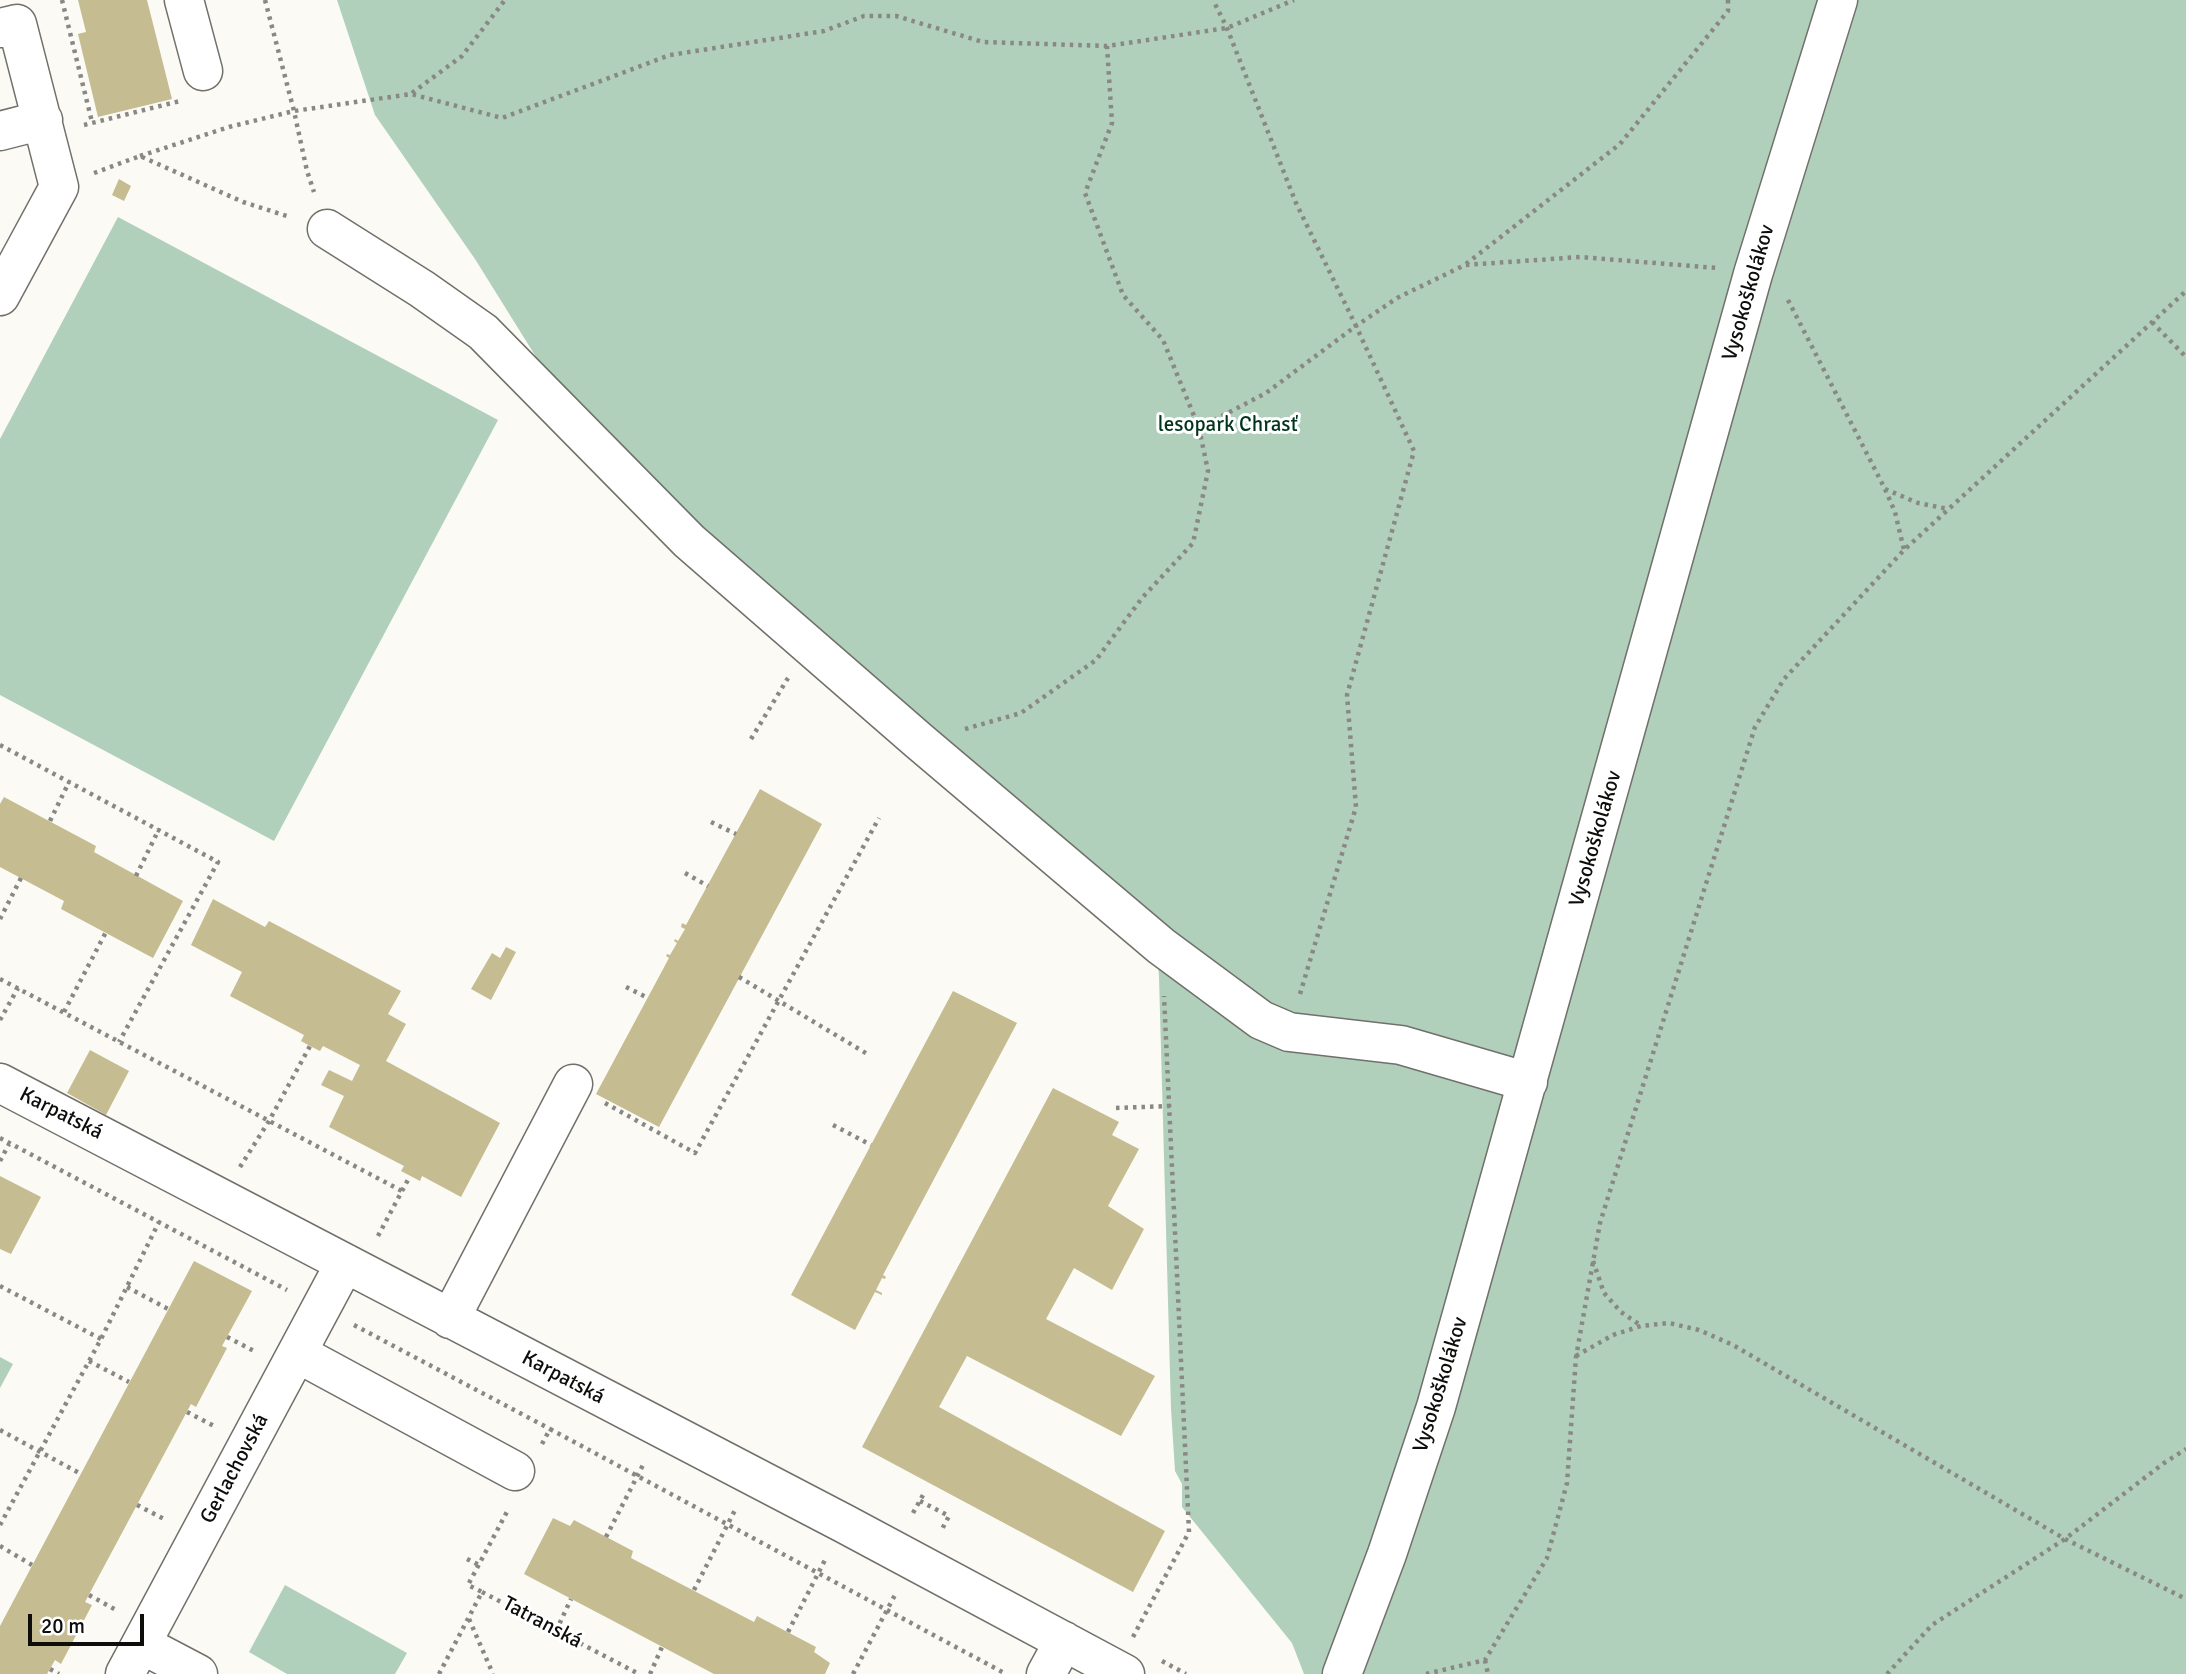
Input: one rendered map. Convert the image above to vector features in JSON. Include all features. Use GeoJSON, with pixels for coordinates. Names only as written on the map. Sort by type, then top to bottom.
{"type":"FeatureCollection","features":[{"type":"Feature","properties":{"kind":"street"},"geometry":{"type":"LineString","coordinates":[[184,0],[193,86]]}},
{"type":"Feature","properties":{"kind":"street","name":"Vysokoškolákov"},"geometry":{"type":"LineString","coordinates":[[1342,1674],[1387,1555],[1436,1407],[1754,274],[1838,0]]}},
{"type":"Feature","properties":{"kind":"street"},"geometry":{"type":"LineString","coordinates":[[0,28],[17,24],[59,187],[0,296]]}},
{"type":"Feature","properties":{"kind":"street"},"geometry":{"type":"LineString","coordinates":[[0,131],[45,127]]}},
{"type":"Feature","properties":{"kind":"street"},"geometry":{"type":"LineString","coordinates":[[327,229],[422,289],[483,332],[689,541],[1161,946],[1261,1020],[1289,1032],[1401,1045],[1528,1082]]}},
{"type":"Feature","properties":{"kind":"street","name":"Karpatská"},"geometry":{"type":"LineString","coordinates":[[0,1083],[1064,1641],[1127,1659]]}},
{"type":"Feature","properties":{"kind":"street"},"geometry":{"type":"LineString","coordinates":[[450,1319],[573,1084]]}},
{"type":"Feature","properties":{"kind":"street","name":"Gerlachovská"},"geometry":{"type":"LineString","coordinates":[[133,1659],[321,1308],[352,1267]]}},
{"type":"Feature","properties":{"kind":"street"},"geometry":{"type":"LineString","coordinates":[[297,1353],[522,1474]]}},
{"type":"Feature","properties":{"kind":"street"},"geometry":{"type":"LineString","coordinates":[[1046,1674],[1064,1641]]}},
{"type":"Feature","properties":{"kind":"street"},"geometry":{"type":"LineString","coordinates":[[133,1659],[198,1674]]}},
{"type":"Feature","properties":{"kind":"path"},"geometry":{"type":"LineString","coordinates":[[62,0],[92,122]]}},
{"type":"Feature","properties":{"kind":"path"},"geometry":{"type":"LineString","coordinates":[[265,0],[307,171],[327,229]]}},
{"type":"Feature","properties":{"kind":"path"},"geometry":{"type":"LineString","coordinates":[[411,94],[462,56],[505,0]]}},
{"type":"Feature","properties":{"kind":"path"},"geometry":{"type":"LineString","coordinates":[[1213,0],[1227,28],[1296,203],[1414,451],[1347,695],[1356,807],[1289,1032]]}},
{"type":"Feature","properties":{"kind":"path"},"geometry":{"type":"LineString","coordinates":[[59,187],[140,156],[229,127],[294,111],[411,94],[502,118],[670,55],[824,31],[864,16],[896,16],[983,42],[1107,46],[1227,28],[1294,0]]}},
{"type":"Feature","properties":{"kind":"path"},"geometry":{"type":"LineString","coordinates":[[1199,428],[1266,393],[1397,298],[1465,265],[1620,144],[1728,10],[1728,0]]}},
{"type":"Feature","properties":{"kind":"path"},"geometry":{"type":"LineString","coordinates":[[919,741],[1021,713],[1096,660],[1142,598],[1193,543],[1208,471],[1199,428],[1163,340],[1123,295],[1085,193],[1112,123],[1107,46]]}},
{"type":"Feature","properties":{"kind":"path"},"geometry":{"type":"LineString","coordinates":[[45,127],[92,122],[193,86]]}},
{"type":"Feature","properties":{"kind":"path"},"geometry":{"type":"LineString","coordinates":[[140,156],[243,202],[327,229]]}},
{"type":"Feature","properties":{"kind":"path"},"geometry":{"type":"LineString","coordinates":[[1465,265],[1580,257],[1723,268]]}},
{"type":"Feature","properties":{"kind":"path"},"geometry":{"type":"LineString","coordinates":[[1488,1674],[1485,1660],[1547,1558],[1567,1483],[1576,1356],[1600,1223],[1755,727],[1784,679],[1904,550],[2186,290]]}},
{"type":"Feature","properties":{"kind":"path"},"geometry":{"type":"LineString","coordinates":[[1784,292],[1885,489],[1895,512],[1904,550]]}},
{"type":"Feature","properties":{"kind":"path"},"geometry":{"type":"LineString","coordinates":[[2152,322],[2186,357]]}},
{"type":"Feature","properties":{"kind":"path"},"geometry":{"type":"LineString","coordinates":[[1885,489],[1918,503],[1949,510]]}},
{"type":"Feature","properties":{"kind":"path"},"geometry":{"type":"LineString","coordinates":[[751,739],[808,645]]}},
{"type":"Feature","properties":{"kind":"path"},"geometry":{"type":"LineString","coordinates":[[0,745],[218,862],[119,1042]]}},
{"type":"Feature","properties":{"kind":"path"},"geometry":{"type":"LineString","coordinates":[[50,821],[69,782]]}},
{"type":"Feature","properties":{"kind":"path"},"geometry":{"type":"LineString","coordinates":[[619,1110],[695,1153],[879,818]]}},
{"type":"Feature","properties":{"kind":"path"},"geometry":{"type":"LineString","coordinates":[[711,822],[736,834]]}},
{"type":"Feature","properties":{"kind":"path"},"geometry":{"type":"LineString","coordinates":[[136,876],[159,830]]}},
{"type":"Feature","properties":{"kind":"path"},"geometry":{"type":"LineString","coordinates":[[685,873],[708,886]]}},
{"type":"Feature","properties":{"kind":"path"},"geometry":{"type":"LineString","coordinates":[[0,919],[21,878]]}},
{"type":"Feature","properties":{"kind":"path"},"geometry":{"type":"LineString","coordinates":[[64,1012],[106,932]]}},
{"type":"Feature","properties":{"kind":"path"},"geometry":{"type":"LineString","coordinates":[[1127,1659],[1189,1532],[1161,946]]}},
{"type":"Feature","properties":{"kind":"path"},"geometry":{"type":"LineString","coordinates":[[739,977],[869,1055]]}},
{"type":"Feature","properties":{"kind":"path"},"geometry":{"type":"LineString","coordinates":[[0,979],[402,1191]]}},
{"type":"Feature","properties":{"kind":"path"},"geometry":{"type":"LineString","coordinates":[[626,987],[648,998]]}},
{"type":"Feature","properties":{"kind":"path"},"geometry":{"type":"LineString","coordinates":[[0,1020],[18,988]]}},
{"type":"Feature","properties":{"kind":"path"},"geometry":{"type":"LineString","coordinates":[[236,1172],[269,1121],[310,1046]]}},
{"type":"Feature","properties":{"kind":"path"},"geometry":{"type":"LineString","coordinates":[[1116,1108],[1170,1106]]}},
{"type":"Feature","properties":{"kind":"path"},"geometry":{"type":"LineString","coordinates":[[833,1125],[871,1145]]}},
{"type":"Feature","properties":{"kind":"path"},"geometry":{"type":"LineString","coordinates":[[0,1139],[638,1475],[1004,1673]]}},
{"type":"Feature","properties":{"kind":"path"},"geometry":{"type":"LineString","coordinates":[[0,1161],[9,1143]]}},
{"type":"Feature","properties":{"kind":"path"},"geometry":{"type":"LineString","coordinates":[[352,1267],[410,1176]]}},
{"type":"Feature","properties":{"kind":"path"},"geometry":{"type":"LineString","coordinates":[[1,1522],[101,1339],[159,1222]]}},
{"type":"Feature","properties":{"kind":"path"},"geometry":{"type":"LineString","coordinates":[[1592,1260],[1604,1293],[1621,1312],[1641,1325]]}},
{"type":"Feature","properties":{"kind":"path"},"geometry":{"type":"LineString","coordinates":[[0,1286],[101,1339]]}},
{"type":"Feature","properties":{"kind":"path"},"geometry":{"type":"LineString","coordinates":[[127,1287],[168,1308]]}},
{"type":"Feature","properties":{"kind":"path"},"geometry":{"type":"LineString","coordinates":[[1576,1356],[1613,1335],[1641,1325],[1669,1323],[1689,1327],[1733,1345],[2065,1539],[2186,1599]]}},
{"type":"Feature","properties":{"kind":"path"},"geometry":{"type":"LineString","coordinates":[[89,1361],[129,1382]]}},
{"type":"Feature","properties":{"kind":"path"},"geometry":{"type":"LineString","coordinates":[[439,1674],[482,1592],[468,1585],[522,1474],[550,1429]]}},
{"type":"Feature","properties":{"kind":"path"},"geometry":{"type":"LineString","coordinates":[[606,1536],[662,1429]]}},
{"type":"Feature","properties":{"kind":"path"},"geometry":{"type":"LineString","coordinates":[[0,1430],[80,1474]]}},
{"type":"Feature","properties":{"kind":"path"},"geometry":{"type":"LineString","coordinates":[[1887,1674],[1932,1625],[2065,1539],[2186,1449]]}},
{"type":"Feature","properties":{"kind":"path"},"geometry":{"type":"LineString","coordinates":[[694,1590],[752,1476]]}},
{"type":"Feature","properties":{"kind":"path"},"geometry":{"type":"LineString","coordinates":[[914,1513],[923,1495]]}},
{"type":"Feature","properties":{"kind":"path"},"geometry":{"type":"LineString","coordinates":[[920,1501],[949,1516],[937,1539]]}},
{"type":"Feature","properties":{"kind":"path"},"geometry":{"type":"LineString","coordinates":[[788,1632],[845,1524]]}},
{"type":"Feature","properties":{"kind":"path"},"geometry":{"type":"LineString","coordinates":[[0,1546],[32,1565]]}},
{"type":"Feature","properties":{"kind":"path"},"geometry":{"type":"LineString","coordinates":[[467,1559],[478,1565]]}},
{"type":"Feature","properties":{"kind":"path"},"geometry":{"type":"LineString","coordinates":[[853,1674],[900,1588]]}},
{"type":"Feature","properties":{"kind":"path","name":"Tatranská"},"geometry":{"type":"LineString","coordinates":[[482,1592],[639,1674]]}},
{"type":"Feature","properties":{"kind":"path"},"geometry":{"type":"LineString","coordinates":[[556,1630],[571,1600]]}},
{"type":"Feature","properties":{"kind":"path"},"geometry":{"type":"LineString","coordinates":[[468,1618],[492,1674]]}},
{"type":"Feature","properties":{"kind":"path"},"geometry":{"type":"LineString","coordinates":[[650,1674],[662,1647]]}},
{"type":"Feature","properties":{"kind":"path"},"geometry":{"type":"LineString","coordinates":[[1426,1674],[1485,1660]]}},
{"type":"Feature","properties":{"kind":"path"},"geometry":{"type":"LineString","coordinates":[[50,1669],[59,1674]]}},
{"type":"Feature","properties":{"kind":"green space","name":"lesopark Chrasť"},"geometry":{"type":"Polygon","coordinates":[[[337,0],[2186,0],[2186,1674],[1304,1674],[1292,1643],[1182,1507],[1182,1484],[1175,1471],[1171,1409],[1156,937],[599,458],[475,259],[375,115],[337,0]]]}},
{"type":"Feature","properties":{"kind":"green space"},"geometry":{"type":"Polygon","coordinates":[[[118,217],[498,420],[274,841],[0,695],[0,439],[118,217]]]}},
{"type":"Feature","properties":{"kind":"green space"},"geometry":{"type":"Polygon","coordinates":[[[0,1357],[13,1364],[0,1388],[0,1357]]]}},
{"type":"Feature","properties":{"kind":"green space"},"geometry":{"type":"Polygon","coordinates":[[[285,1585],[407,1653],[395,1674],[287,1674],[249,1652],[285,1585]]]}},
{"type":"Feature","properties":{"kind":"building"},"geometry":{"type":"Polygon","coordinates":[[[78,0],[147,0],[172,99],[98,117],[78,34],[86,32],[78,0]]]}},
{"type":"Feature","properties":{"kind":"building"},"geometry":{"type":"Polygon","coordinates":[[[119,179],[131,186],[124,201],[112,195],[119,179]]]}},
{"type":"Feature","properties":{"kind":"building"},"geometry":{"type":"Polygon","coordinates":[[[760,789],[822,824],[659,1127],[596,1094],[669,958],[667,954],[670,955],[677,943],[675,939],[678,941],[685,929],[681,927],[682,923],[686,925],[760,789]]]}},
{"type":"Feature","properties":{"kind":"building"},"geometry":{"type":"Polygon","coordinates":[[[4,797],[96,846],[94,852],[183,901],[153,958],[61,909],[64,901],[0,867],[0,804],[4,797]]]}},
{"type":"Feature","properties":{"kind":"building"},"geometry":{"type":"Polygon","coordinates":[[[213,899],[265,927],[269,921],[401,991],[388,1014],[406,1024],[386,1061],[500,1123],[461,1197],[422,1176],[420,1181],[401,1171],[404,1166],[329,1127],[344,1096],[321,1085],[329,1070],[352,1081],[360,1065],[323,1046],[320,1051],[310,1046],[301,1041],[304,1035],[230,996],[242,972],[191,945],[213,899]]]}},
{"type":"Feature","properties":{"kind":"building"},"geometry":{"type":"Polygon","coordinates":[[[506,947],[516,952],[491,1000],[471,989],[492,953],[500,958],[506,947]]]}},
{"type":"Feature","properties":{"kind":"building"},"geometry":{"type":"Polygon","coordinates":[[[953,991],[1017,1023],[883,1275],[886,1277],[882,1278],[876,1290],[882,1295],[875,1292],[855,1330],[791,1295],[953,991]]]}},
{"type":"Feature","properties":{"kind":"building"},"geometry":{"type":"Polygon","coordinates":[[[90,1050],[129,1071],[106,1115],[67,1093],[90,1050]]]}},
{"type":"Feature","properties":{"kind":"building"},"geometry":{"type":"Polygon","coordinates":[[[1053,1088],[1119,1122],[1112,1135],[1139,1149],[1108,1206],[1144,1229],[1112,1290],[1074,1268],[1046,1319],[1155,1376],[1121,1436],[967,1356],[939,1407],[1165,1531],[1133,1592],[862,1447],[1053,1088]]]}},
{"type":"Feature","properties":{"kind":"building"},"geometry":{"type":"Polygon","coordinates":[[[0,1176],[41,1197],[11,1254],[0,1249],[0,1176]]]}},
{"type":"Feature","properties":{"kind":"building"},"geometry":{"type":"Polygon","coordinates":[[[194,1261],[252,1291],[222,1346],[227,1348],[196,1407],[191,1404],[85,1602],[92,1605],[61,1664],[55,1660],[47,1674],[0,1674],[0,1626],[194,1261]]]}},
{"type":"Feature","properties":{"kind":"building"},"geometry":{"type":"Polygon","coordinates":[[[553,1518],[570,1526],[574,1520],[633,1551],[631,1558],[754,1622],[757,1616],[816,1647],[814,1652],[830,1663],[825,1674],[714,1674],[524,1574],[553,1518]]]}}]}
